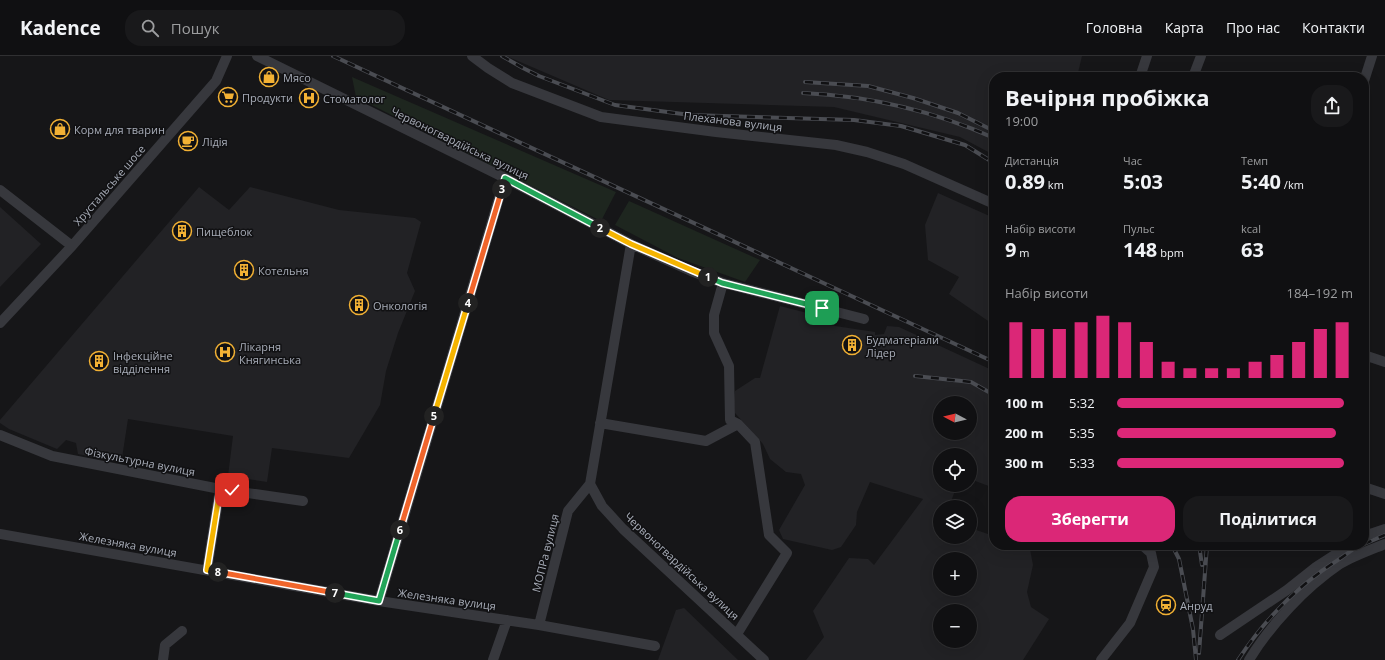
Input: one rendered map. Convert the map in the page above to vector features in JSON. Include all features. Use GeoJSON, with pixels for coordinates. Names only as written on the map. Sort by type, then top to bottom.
{"type":"FeatureCollection","features":[{"type":"Feature","properties":{"kind":"street","name":"Хрустальське шосе"},"geometry":{"type":"LineString","coordinates":[[0,323],[72,246],[216,81],[227,56]]}},
{"type":"Feature","properties":{"kind":"street","name":"Червоногвардійська вулиця"},"geometry":{"type":"LineString","coordinates":[[257,56],[505,178],[631,244],[691,271],[722,283],[864,318]]}},
{"type":"Feature","properties":{"kind":"street","name":"Плеханова вулиця"},"geometry":{"type":"LineString","coordinates":[[472,56],[488,68],[512,82],[601,117],[716,132],[836,145],[867,152],[904,164],[989,202]]}},
{"type":"Feature","properties":{"kind":"street"},"geometry":{"type":"LineString","coordinates":[[1142,72],[1147,56]]}},
{"type":"Feature","properties":{"kind":"street"},"geometry":{"type":"LineString","coordinates":[[1195,72],[1201,56]]}},
{"type":"Feature","properties":{"kind":"street"},"geometry":{"type":"LineString","coordinates":[[1367,72],[1372,56]]}},
{"type":"Feature","properties":{"kind":"street"},"geometry":{"type":"LineString","coordinates":[[379,601],[505,178]]}},
{"type":"Feature","properties":{"kind":"street"},"geometry":{"type":"LineString","coordinates":[[0,190],[72,246]]}},
{"type":"Feature","properties":{"kind":"street","name":"МОПРа вулиця"},"geometry":{"type":"LineString","coordinates":[[539,625],[568,511],[590,484],[631,244]]}},
{"type":"Feature","properties":{"kind":"street"},"geometry":{"type":"LineString","coordinates":[[722,283],[714,315],[714,333],[729,366],[730,420],[738,424],[755,442],[769,535],[787,553],[737,634]]}},
{"type":"Feature","properties":{"kind":"street"},"geometry":{"type":"LineString","coordinates":[[1369,356],[1385,362]]}},
{"type":"Feature","properties":{"kind":"street"},"geometry":{"type":"LineString","coordinates":[[600,423],[706,441],[738,424]]}},
{"type":"Feature","properties":{"kind":"street","name":"Фізкультурна вулиця"},"geometry":{"type":"LineString","coordinates":[[0,435],[52,456],[220,489],[303,501]]}},
{"type":"Feature","properties":{"kind":"street","name":"Червоногвардійська вулиця"},"geometry":{"type":"LineString","coordinates":[[590,484],[602,506],[623,529],[764,660]]}},
{"type":"Feature","properties":{"kind":"street"},"geometry":{"type":"LineString","coordinates":[[207,570],[220,489]]}},
{"type":"Feature","properties":{"kind":"street"},"geometry":{"type":"LineString","coordinates":[[1369,489],[1385,494]]}},
{"type":"Feature","properties":{"kind":"street"},"geometry":{"type":"LineString","coordinates":[[1369,534],[1385,529]]}},
{"type":"Feature","properties":{"kind":"street","name":"Железняка вулиця"},"geometry":{"type":"LineString","coordinates":[[0,534],[379,601],[539,625],[655,646]]}},
{"type":"Feature","properties":{"kind":"street"},"geometry":{"type":"LineString","coordinates":[[1249,660],[1287,611],[1308,589],[1341,564],[1385,544]]}},
{"type":"Feature","properties":{"kind":"street"},"geometry":{"type":"LineString","coordinates":[[1101,660],[1130,623],[1154,567],[1151,553],[1148,550]]}},
{"type":"Feature","properties":{"kind":"street"},"geometry":{"type":"LineString","coordinates":[[1220,635],[1287,590],[1316,567],[1342,550]]}},
{"type":"Feature","properties":{"kind":"street"},"geometry":{"type":"LineString","coordinates":[[493,660],[507,620]]}},
{"type":"Feature","properties":{"kind":"street"},"geometry":{"type":"LineString","coordinates":[[163,660],[165,645],[182,631]]}},
{"type":"Feature","properties":{"kind":"shaded area"},"geometry":{"type":"Polygon","coordinates":[[[506,56],[1082,56],[1078,72],[989,72],[989,152],[960,137],[834,107],[609,100],[506,56]]]}},
{"type":"Feature","properties":{"kind":"shaded area"},"geometry":{"type":"Polygon","coordinates":[[[352,77],[616,192],[601,221],[356,97],[352,77]]]}},
{"type":"Feature","properties":{"kind":"shaded area","name":"Лікарня Княгинська"},"geometry":{"type":"Polygon","coordinates":[[[199,187],[229,210],[250,187],[339,210],[415,218],[421,222],[407,273],[415,291],[398,333],[386,371],[380,405],[349,458],[272,448],[267,482],[228,476],[233,436],[128,419],[122,458],[114,457],[113,461],[78,454],[76,443],[66,440],[57,449],[9,429],[0,423],[0,420],[199,187]]]}},
{"type":"Feature","properties":{"kind":"shaded area"},"geometry":{"type":"Polygon","coordinates":[[[938,193],[989,216],[989,322],[949,294],[959,277],[928,260],[925,225],[938,193]]]}},
{"type":"Feature","properties":{"kind":"shaded area"},"geometry":{"type":"Polygon","coordinates":[[[629,201],[760,260],[745,282],[678,258],[615,225],[629,201]]]}},
{"type":"Feature","properties":{"kind":"shaded area"},"geometry":{"type":"Polygon","coordinates":[[[0,207],[41,244],[0,287],[0,207]]]}},
{"type":"Feature","properties":{"kind":"shaded area"},"geometry":{"type":"Polygon","coordinates":[[[780,306],[819,316],[817,321],[822,324],[875,332],[875,335],[884,334],[887,326],[899,327],[989,369],[989,486],[977,482],[977,448],[933,448],[933,492],[954,492],[952,500],[933,500],[933,544],[977,544],[977,530],[989,534],[989,550],[1030,550],[1033,565],[1027,592],[1031,607],[1049,619],[1023,660],[806,660],[824,637],[813,611],[849,558],[868,559],[874,565],[923,499],[870,482],[857,512],[856,525],[841,547],[832,550],[783,539],[779,530],[805,485],[801,474],[786,472],[770,459],[763,444],[735,413],[735,391],[755,378],[760,378],[780,306]]]}},
{"type":"Feature","properties":{"kind":"shaded area"},"geometry":{"type":"Polygon","coordinates":[[[684,608],[738,660],[658,660],[676,610],[684,608]]]}},
{"type":"Feature","properties":{"kind":"railway"},"geometry":{"type":"LineString","coordinates":[[333,56],[989,360]]}},
{"type":"Feature","properties":{"kind":"railway"},"geometry":{"type":"LineString","coordinates":[[502,56],[539,76],[615,105],[690,115],[854,120],[901,126],[965,145],[989,160]]}},
{"type":"Feature","properties":{"kind":"railway"},"geometry":{"type":"LineString","coordinates":[[805,82],[868,86],[913,98],[958,113],[989,128]]}},
{"type":"Feature","properties":{"kind":"railway"},"geometry":{"type":"LineString","coordinates":[[803,93],[877,101],[901,106],[948,120],[989,136]]}},
{"type":"Feature","properties":{"kind":"railway"},"geometry":{"type":"LineString","coordinates":[[915,376],[971,382],[989,392]]}},
{"type":"Feature","properties":{"kind":"railway"},"geometry":{"type":"LineString","coordinates":[[1369,542],[1385,535]]}},
{"type":"Feature","properties":{"kind":"railway"},"geometry":{"type":"LineString","coordinates":[[1174,550],[1179,559],[1193,629],[1196,660]]}},
{"type":"Feature","properties":{"kind":"railway"},"geometry":{"type":"LineString","coordinates":[[1200,550],[1202,565]]}},
{"type":"Feature","properties":{"kind":"railway"},"geometry":{"type":"LineString","coordinates":[[1199,653],[1207,550]]}},
{"type":"Feature","properties":{"kind":"railway"},"geometry":{"type":"LineString","coordinates":[[1238,660],[1260,630],[1284,603],[1311,579],[1353,550]]}},
{"type":"Feature","properties":{"kind":"place","name":"Мясо"},"geometry":{"type":"Point","coordinates":[269,77]}},
{"type":"Feature","properties":{"kind":"place","name":"Продукти"},"geometry":{"type":"Point","coordinates":[228,97]}},
{"type":"Feature","properties":{"kind":"place","name":"Стоматолог"},"geometry":{"type":"Point","coordinates":[309,98]}},
{"type":"Feature","properties":{"kind":"place","name":"Корм для тварин"},"geometry":{"type":"Point","coordinates":[60,129]}},
{"type":"Feature","properties":{"kind":"place","name":"Лідія"},"geometry":{"type":"Point","coordinates":[188,141]}},
{"type":"Feature","properties":{"kind":"place","name":"Пищеблок"},"geometry":{"type":"Point","coordinates":[182,231]}},
{"type":"Feature","properties":{"kind":"place","name":"Котельня"},"geometry":{"type":"Point","coordinates":[244,270]}},
{"type":"Feature","properties":{"kind":"place","name":"Онкологія"},"geometry":{"type":"Point","coordinates":[359,305]}},
{"type":"Feature","properties":{"kind":"place","name":"Будматеріали Лідер"},"geometry":{"type":"Point","coordinates":[852,345]}},
{"type":"Feature","properties":{"kind":"place","name":"Лікарня Княгинська"},"geometry":{"type":"Point","coordinates":[225,352]}},
{"type":"Feature","properties":{"kind":"place","name":"Інфекційне відділення"},"geometry":{"type":"Point","coordinates":[99,361]}},
{"type":"Feature","properties":{"kind":"place","name":"Анруд"},"geometry":{"type":"Point","coordinates":[1166,605]}},
{"type":"Feature","properties":{"kind":"route"},"geometry":{"type":"LineString","coordinates":[[232,490],[220,489],[207,570],[379,601],[505,178],[631,244],[691,271],[722,283],[822,308]]}}]}
